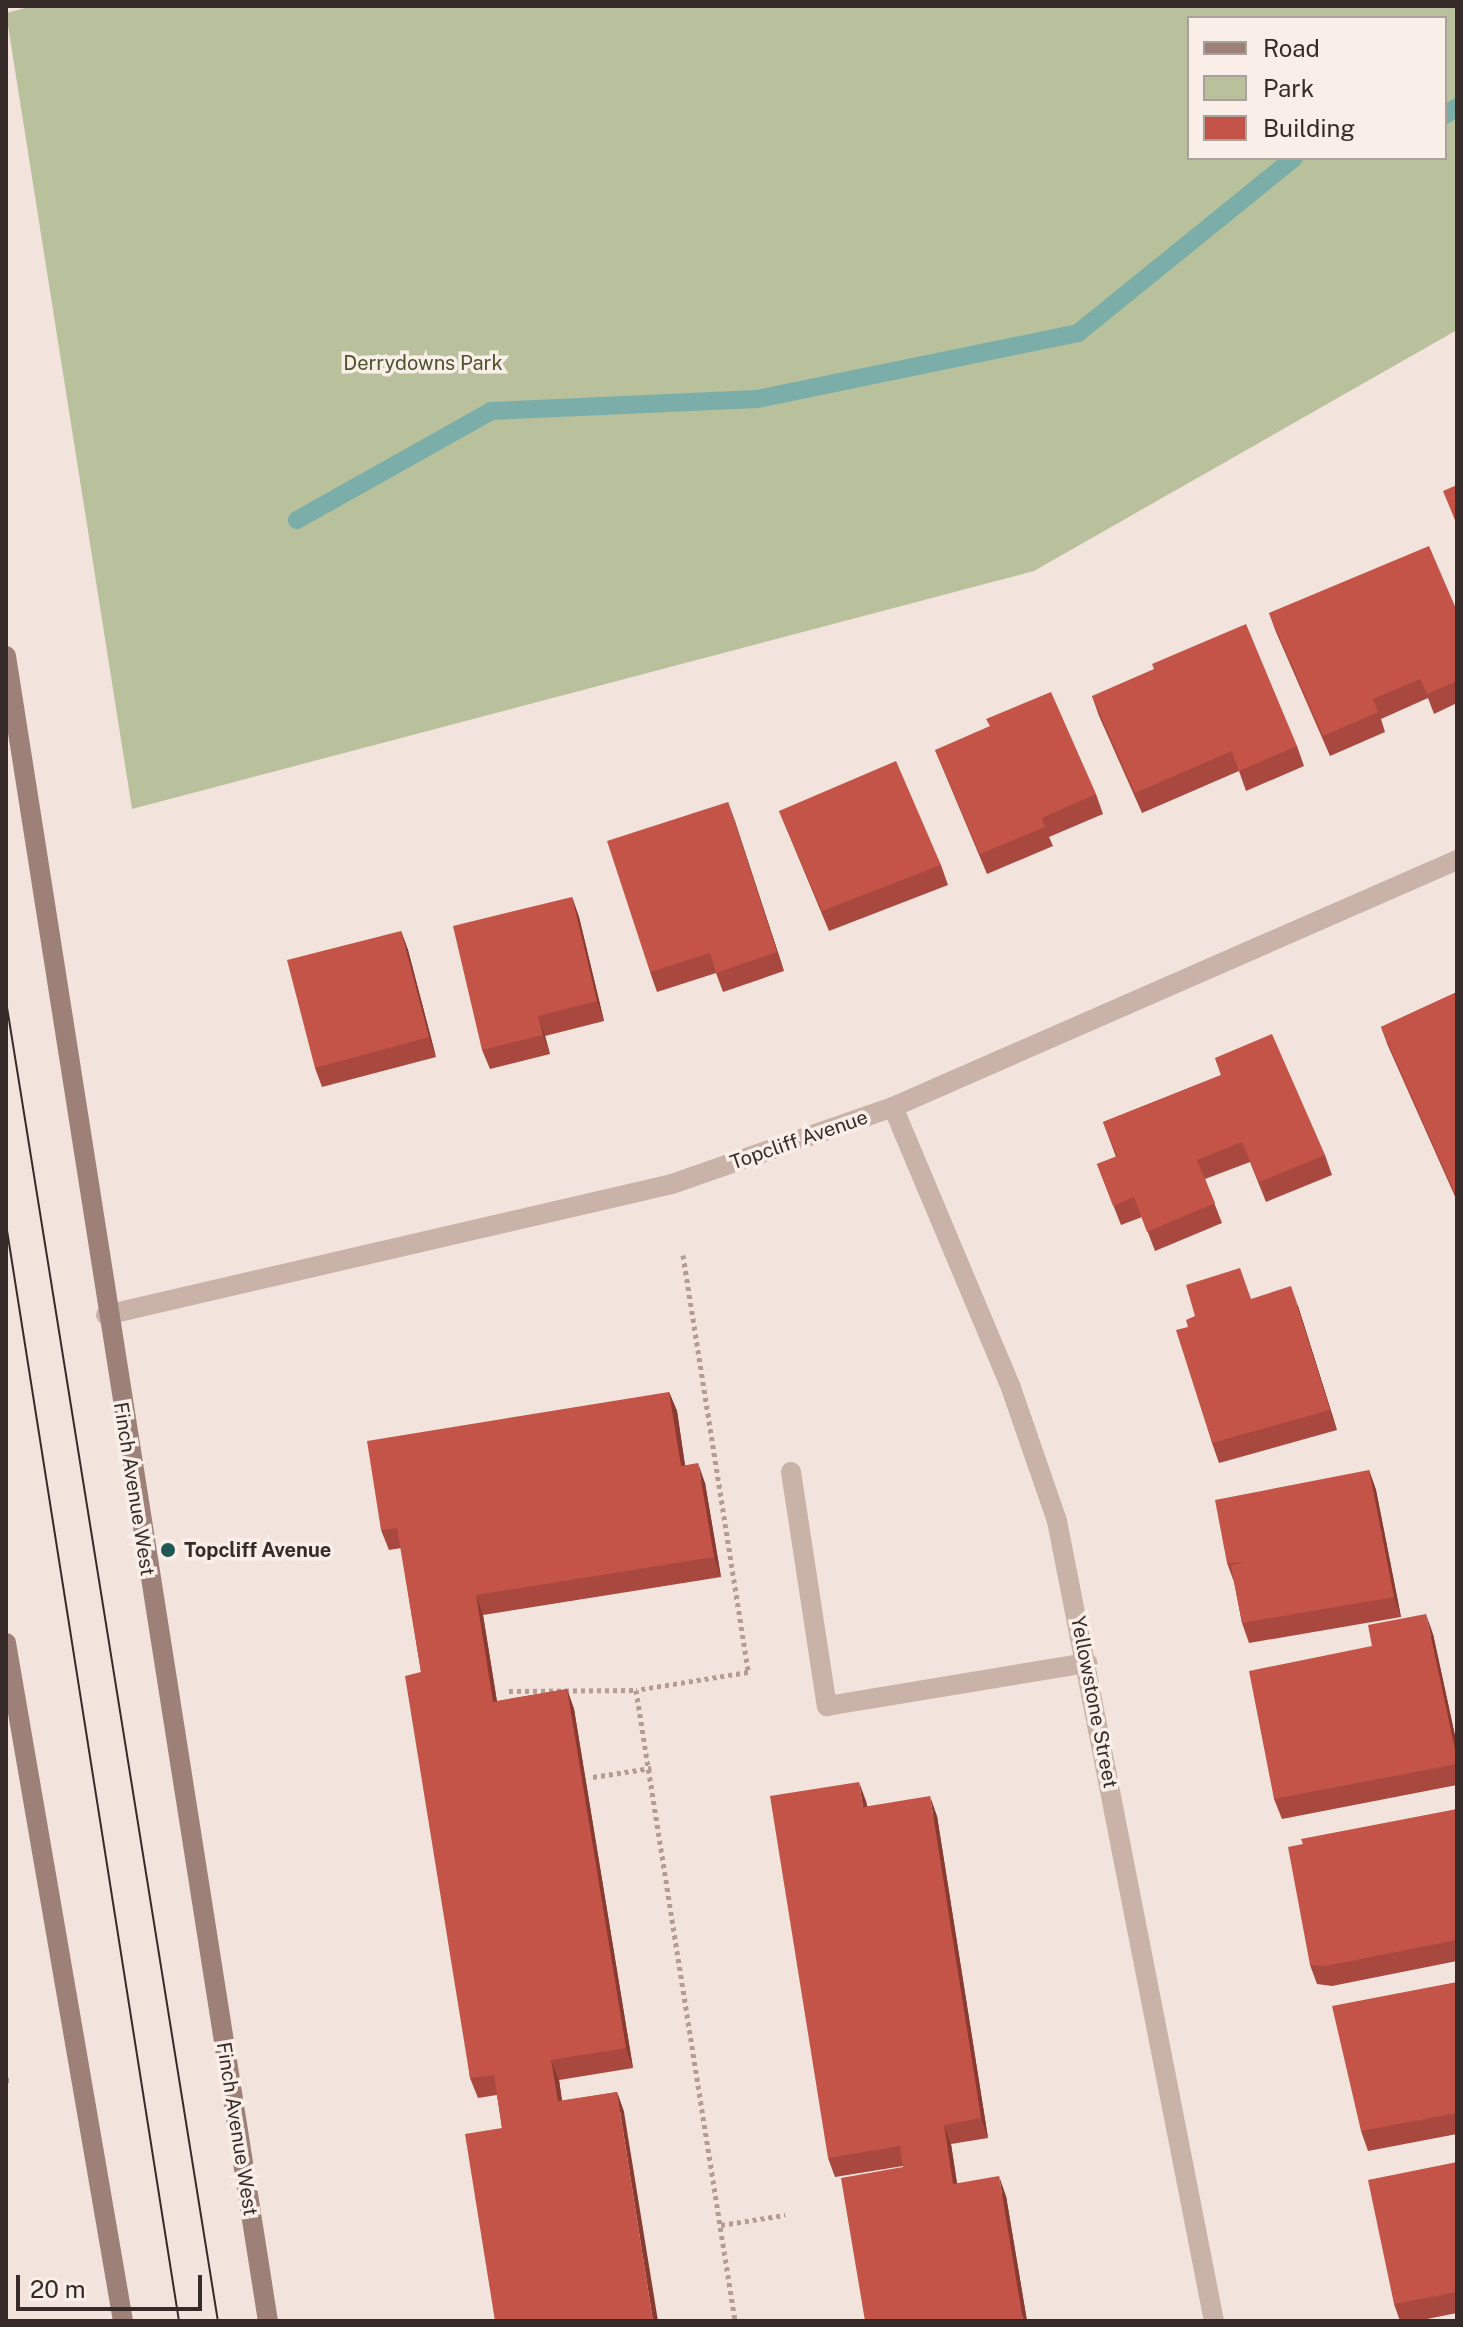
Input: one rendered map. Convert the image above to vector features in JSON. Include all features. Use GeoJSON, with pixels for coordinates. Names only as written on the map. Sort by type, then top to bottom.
{"type":"FeatureCollection","features":[{"type":"Feature","properties":{"kind":"main road","name":"Finch Avenue West"},"geometry":{"type":"LineString","coordinates":[[6,656],[106,1315],[268,2321]]}},
{"type":"Feature","properties":{"kind":"main road"},"geometry":{"type":"LineString","coordinates":[[6,1643],[123,2321]]}},
{"type":"Feature","properties":{"kind":"street","name":"Topcliff Avenue"},"geometry":{"type":"LineString","coordinates":[[106,1315],[672,1184],[893,1107],[1457,860]]}},
{"type":"Feature","properties":{"kind":"street","name":"Yellowstone Street"},"geometry":{"type":"LineString","coordinates":[[893,1107],[1016,1403],[1057,1521],[1214,2321]]}},
{"type":"Feature","properties":{"kind":"street"},"geometry":{"type":"LineString","coordinates":[[791,1472],[827,1706],[1087,1663]]}},
{"type":"Feature","properties":{"kind":"path"},"geometry":{"type":"LineString","coordinates":[[509,1691],[636,1690],[748,1672],[683,1255]]}},
{"type":"Feature","properties":{"kind":"path"},"geometry":{"type":"LineString","coordinates":[[636,1690],[652,1768],[735,2321]]}},
{"type":"Feature","properties":{"kind":"path"},"geometry":{"type":"LineString","coordinates":[[593,1777],[652,1768]]}},
{"type":"Feature","properties":{"kind":"path"},"geometry":{"type":"LineString","coordinates":[[721,2225],[785,2215]]}},
{"type":"Feature","properties":{"kind":"green space","name":"Derrydowns Park"},"geometry":{"type":"Polygon","coordinates":[[[33,6],[1457,6],[1457,330],[1034,571],[132,809],[6,13],[33,6]]]}},
{"type":"Feature","properties":{"kind":"building"},"geometry":{"type":"Polygon","coordinates":[[[1457,485],[1457,525],[1443,491],[1457,485]]]}},
{"type":"Feature","properties":{"kind":"building"},"geometry":{"type":"Polygon","coordinates":[[[1429,546],[1457,611],[1457,681],[1427,694],[1420,679],[1373,699],[1378,712],[1323,736],[1269,613],[1429,546]]]}},
{"type":"Feature","properties":{"kind":"building"},"geometry":{"type":"Polygon","coordinates":[[[1246,624],[1297,746],[1239,771],[1232,751],[1135,793],[1092,696],[1154,669],[1152,664],[1246,624]]]}},
{"type":"Feature","properties":{"kind":"building"},"geometry":{"type":"Polygon","coordinates":[[[1051,692],[1096,794],[1042,818],[1045,827],[980,854],[935,750],[990,726],[986,719],[1051,692]]]}},
{"type":"Feature","properties":{"kind":"building"},"geometry":{"type":"Polygon","coordinates":[[[896,761],[941,865],[822,911],[779,811],[896,761]]]}},
{"type":"Feature","properties":{"kind":"building"},"geometry":{"type":"Polygon","coordinates":[[[728,802],[777,952],[716,973],[710,953],[650,972],[607,841],[728,802]]]}},
{"type":"Feature","properties":{"kind":"building"},"geometry":{"type":"Polygon","coordinates":[[[572,897],[597,1001],[538,1016],[543,1035],[482,1050],[453,926],[572,897]]]}},
{"type":"Feature","properties":{"kind":"building"},"geometry":{"type":"Polygon","coordinates":[[[401,931],[429,1037],[315,1068],[287,960],[401,931]]]}},
{"type":"Feature","properties":{"kind":"building"},"geometry":{"type":"Polygon","coordinates":[[[1457,992],[1457,1198],[1381,1027],[1457,992]]]}},
{"type":"Feature","properties":{"kind":"building"},"geometry":{"type":"Polygon","coordinates":[[[1272,1034],[1325,1155],[1259,1182],[1242,1142],[1197,1160],[1215,1203],[1147,1232],[1134,1197],[1113,1206],[1097,1164],[1117,1156],[1103,1122],[1222,1075],[1215,1058],[1272,1034]]]}},
{"type":"Feature","properties":{"kind":"building"},"geometry":{"type":"Polygon","coordinates":[[[1240,1268],[1251,1299],[1291,1286],[1330,1410],[1212,1443],[1176,1330],[1188,1327],[1186,1320],[1195,1316],[1186,1285],[1240,1268]]]}},
{"type":"Feature","properties":{"kind":"building"},"geometry":{"type":"Polygon","coordinates":[[[669,1392],[681,1466],[698,1463],[714,1557],[476,1595],[493,1702],[567,1689],[626,2048],[551,2060],[558,2101],[617,2092],[653,2321],[495,2321],[465,2134],[502,2128],[494,2075],[470,2078],[405,1676],[421,1672],[397,1528],[381,1530],[367,1441],[669,1392]]]}},
{"type":"Feature","properties":{"kind":"building"},"geometry":{"type":"Polygon","coordinates":[[[1369,1470],[1394,1597],[1242,1623],[1231,1565],[1247,1562],[1227,1563],[1215,1500],[1369,1470]]]}},
{"type":"Feature","properties":{"kind":"building"},"geometry":{"type":"Polygon","coordinates":[[[1426,1614],[1457,1764],[1274,1799],[1249,1671],[1372,1646],[1368,1625],[1426,1614]]]}},
{"type":"Feature","properties":{"kind":"building"},"geometry":{"type":"Polygon","coordinates":[[[859,1782],[863,1807],[930,1796],[981,2118],[944,2125],[953,2184],[999,2176],[1023,2321],[865,2321],[841,2178],[903,2167],[900,2146],[828,2158],[770,1796],[859,1782]]]}},
{"type":"Feature","properties":{"kind":"building"},"geometry":{"type":"Polygon","coordinates":[[[1457,1809],[1457,1940],[1325,1966],[1310,1965],[1288,1847],[1303,1844],[1301,1839],[1457,1809]]]}},
{"type":"Feature","properties":{"kind":"building"},"geometry":{"type":"Polygon","coordinates":[[[1457,1982],[1457,2113],[1361,2131],[1332,2006],[1457,1982]]]}},
{"type":"Feature","properties":{"kind":"building"},"geometry":{"type":"Polygon","coordinates":[[[1457,2162],[1457,2292],[1394,2304],[1368,2180],[1457,2162]]]}},
{"type":"Feature","properties":{"kind":"waterway"},"geometry":{"type":"LineString","coordinates":[[1447,114],[1457,107]]}},
{"type":"Feature","properties":{"kind":"waterway"},"geometry":{"type":"LineString","coordinates":[[297,520],[491,411],[757,399],[1078,333],[1292,160]]}},
{"type":"Feature","properties":{"kind":"tram line"},"geometry":{"type":"LineString","coordinates":[[6,1001],[218,2321]]}},
{"type":"Feature","properties":{"kind":"tram line"},"geometry":{"type":"LineString","coordinates":[[6,1224],[179,2321]]}},
{"type":"Feature","properties":{"kind":"place","name":"Topcliff Avenue"},"geometry":{"type":"Point","coordinates":[168,1550]}}]}
